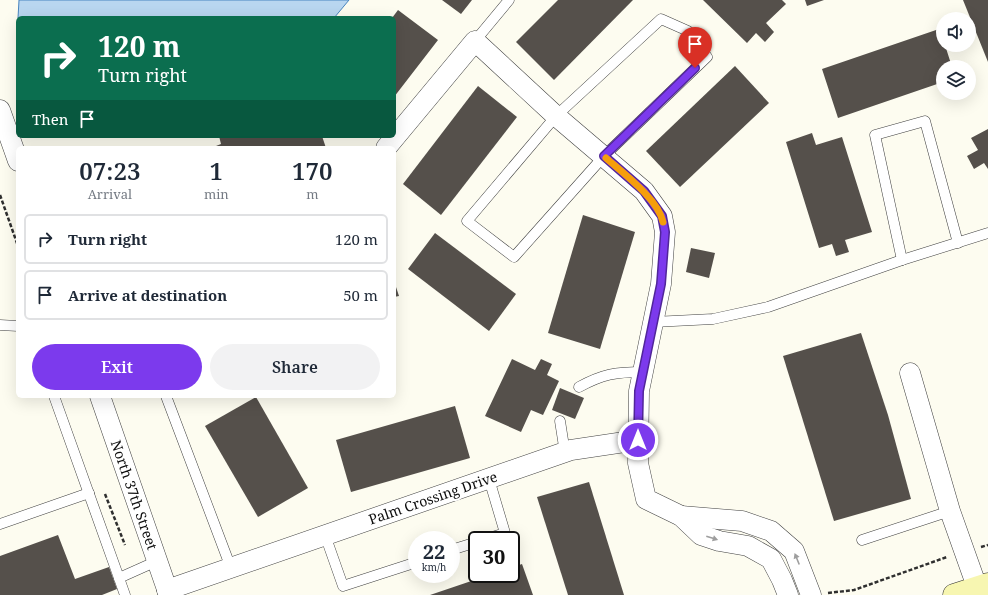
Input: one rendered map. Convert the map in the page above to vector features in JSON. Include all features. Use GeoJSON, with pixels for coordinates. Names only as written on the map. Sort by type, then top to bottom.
{"type":"FeatureCollection","features":[{"type":"Feature","properties":{"kind":"main road"},"geometry":{"type":"LineString","coordinates":[[954,595],[983,586]]}},
{"type":"Feature","properties":{"kind":"street"},"geometry":{"type":"LineString","coordinates":[[396,136],[475,41],[556,116],[644,191],[662,216],[665,232],[661,284],[639,391],[638,463],[646,499],[681,516],[701,535],[719,541],[748,546],[771,560],[788,595]]}},
{"type":"Feature","properties":{"kind":"street"},"geometry":{"type":"LineString","coordinates":[[0,110],[16,156]]}},
{"type":"Feature","properties":{"kind":"street"},"geometry":{"type":"LineString","coordinates":[[388,146],[394,138]]}},
{"type":"Feature","properties":{"kind":"street"},"geometry":{"type":"LineString","coordinates":[[910,373],[950,511],[965,552],[983,586]]}},
{"type":"Feature","properties":{"kind":"street","name":"North 37th Street"},"geometry":{"type":"LineString","coordinates":[[101,398],[168,592]]}},
{"type":"Feature","properties":{"kind":"street","name":"Palm Crossing Drive"},"geometry":{"type":"LineString","coordinates":[[168,592],[231,568],[571,450],[638,440]]}},
{"type":"Feature","properties":{"kind":"street"},"geometry":{"type":"LineString","coordinates":[[681,516],[742,521],[771,531],[794,551],[816,595]]}},
{"type":"Feature","properties":{"kind":"lane"},"geometry":{"type":"LineString","coordinates":[[475,41],[509,0]]}},
{"type":"Feature","properties":{"kind":"lane"},"geometry":{"type":"LineString","coordinates":[[661,19],[688,31],[707,57],[604,156],[514,257],[467,221],[556,116],[661,19]]}},
{"type":"Feature","properties":{"kind":"lane"},"geometry":{"type":"LineString","coordinates":[[902,260],[875,135],[925,121],[958,242]]}},
{"type":"Feature","properties":{"kind":"lane"},"geometry":{"type":"LineString","coordinates":[[653,322],[713,319],[768,308],[902,260],[988,233]]}},
{"type":"Feature","properties":{"kind":"lane"},"geometry":{"type":"LineString","coordinates":[[0,325],[16,326]]}},
{"type":"Feature","properties":{"kind":"lane"},"geometry":{"type":"LineString","coordinates":[[579,387],[606,374],[643,372]]}},
{"type":"Feature","properties":{"kind":"lane"},"geometry":{"type":"LineString","coordinates":[[55,398],[125,595]]}},
{"type":"Feature","properties":{"kind":"lane"},"geometry":{"type":"LineString","coordinates":[[167,398],[231,568]]}},
{"type":"Feature","properties":{"kind":"lane"},"geometry":{"type":"LineString","coordinates":[[560,421],[565,452]]}},
{"type":"Feature","properties":{"kind":"lane"},"geometry":{"type":"LineString","coordinates":[[489,479],[504,531]]}},
{"type":"Feature","properties":{"kind":"lane"},"geometry":{"type":"LineString","coordinates":[[0,524],[89,493]]}},
{"type":"Feature","properties":{"kind":"lane"},"geometry":{"type":"LineString","coordinates":[[862,540],[950,511]]}},
{"type":"Feature","properties":{"kind":"lane"},"geometry":{"type":"LineString","coordinates":[[325,535],[343,586],[408,565]]}},
{"type":"Feature","properties":{"kind":"lane"},"geometry":{"type":"LineString","coordinates":[[119,578],[157,562]]}},
{"type":"Feature","properties":{"kind":"path"},"geometry":{"type":"LineString","coordinates":[[0,195],[16,240]]}},
{"type":"Feature","properties":{"kind":"path"},"geometry":{"type":"LineString","coordinates":[[816,595],[854,590],[988,545]]}},
{"type":"Feature","properties":{"kind":"water"},"geometry":{"type":"Polygon","coordinates":[[[19,0],[349,0],[336,16],[18,16],[19,0]]]}},
{"type":"Feature","properties":{"kind":"building"},"geometry":{"type":"Polygon","coordinates":[[[442,0],[472,0],[461,14],[442,0]]]}},
{"type":"Feature","properties":{"kind":"building"},"geometry":{"type":"Polygon","coordinates":[[[558,0],[633,0],[554,80],[516,42],[558,0]]]}},
{"type":"Feature","properties":{"kind":"building"},"geometry":{"type":"Polygon","coordinates":[[[703,0],[782,0],[786,4],[766,23],[774,32],[765,42],[756,33],[747,43],[703,0]]]}},
{"type":"Feature","properties":{"kind":"building"},"geometry":{"type":"Polygon","coordinates":[[[805,0],[824,0],[807,6],[805,0]]]}},
{"type":"Feature","properties":{"kind":"building"},"geometry":{"type":"Polygon","coordinates":[[[963,0],[988,0],[988,62],[976,32],[976,12],[968,12],[963,0]]]}},
{"type":"Feature","properties":{"kind":"building"},"geometry":{"type":"Polygon","coordinates":[[[398,10],[438,40],[396,94],[396,16],[394,16],[398,10]]]}},
{"type":"Feature","properties":{"kind":"building"},"geometry":{"type":"Polygon","coordinates":[[[936,30],[936,52],[947,52],[950,60],[936,60],[936,84],[838,118],[822,69],[936,30]]]}},
{"type":"Feature","properties":{"kind":"building"},"geometry":{"type":"Polygon","coordinates":[[[735,66],[769,103],[680,187],[646,151],[735,66]]]}},
{"type":"Feature","properties":{"kind":"building"},"geometry":{"type":"Polygon","coordinates":[[[478,86],[517,117],[441,215],[403,184],[478,86]]]}},
{"type":"Feature","properties":{"kind":"building"},"geometry":{"type":"Polygon","coordinates":[[[988,129],[988,169],[984,163],[974,169],[967,156],[978,150],[971,138],[988,129]]]}},
{"type":"Feature","properties":{"kind":"building"},"geometry":{"type":"Polygon","coordinates":[[[812,133],[816,145],[842,137],[872,232],[845,240],[849,252],[836,256],[832,244],[819,248],[786,142],[812,133]]]}},
{"type":"Feature","properties":{"kind":"building"},"geometry":{"type":"Polygon","coordinates":[[[220,138],[323,138],[325,146],[216,146],[221,144],[220,138]]]}},
{"type":"Feature","properties":{"kind":"building"},"geometry":{"type":"Polygon","coordinates":[[[583,215],[635,232],[600,349],[548,333],[583,215]]]}},
{"type":"Feature","properties":{"kind":"building"},"geometry":{"type":"Polygon","coordinates":[[[435,233],[516,294],[489,331],[408,269],[435,233]]]}},
{"type":"Feature","properties":{"kind":"building"},"geometry":{"type":"Polygon","coordinates":[[[691,248],[715,253],[709,278],[686,272],[691,248]]]}},
{"type":"Feature","properties":{"kind":"building"},"geometry":{"type":"Polygon","coordinates":[[[396,287],[399,296],[396,297],[396,287]]]}},
{"type":"Feature","properties":{"kind":"building"},"geometry":{"type":"Polygon","coordinates":[[[861,333],[888,415],[911,499],[834,521],[783,356],[861,333]]]}},
{"type":"Feature","properties":{"kind":"building"},"geometry":{"type":"Polygon","coordinates":[[[512,359],[535,370],[541,359],[552,364],[547,375],[559,381],[543,415],[531,410],[521,432],[485,416],[512,359]]]}},
{"type":"Feature","properties":{"kind":"building"},"geometry":{"type":"Polygon","coordinates":[[[560,388],[584,398],[575,419],[552,410],[560,388]]]}},
{"type":"Feature","properties":{"kind":"building"},"geometry":{"type":"Polygon","coordinates":[[[257,398],[308,488],[258,517],[205,426],[257,398]]]}},
{"type":"Feature","properties":{"kind":"building"},"geometry":{"type":"Polygon","coordinates":[[[455,406],[470,458],[351,492],[336,440],[455,406]]]}},
{"type":"Feature","properties":{"kind":"building"},"geometry":{"type":"Polygon","coordinates":[[[589,482],[624,595],[568,595],[537,497],[589,482]]]}},
{"type":"Feature","properties":{"kind":"building"},"geometry":{"type":"Polygon","coordinates":[[[58,535],[75,579],[109,567],[117,589],[102,595],[0,595],[0,556],[58,535]]]}},
{"type":"Feature","properties":{"kind":"building"},"geometry":{"type":"Polygon","coordinates":[[[522,564],[533,595],[430,595],[468,582],[520,583],[520,565],[522,564]]]}},
{"type":"Feature","properties":{"kind":"slow traffic"},"geometry":{"type":"LineString","coordinates":[[606,158],[644,191],[662,216],[663,222]]}},
{"type":"Feature","properties":{"kind":"route"},"geometry":{"type":"LineString","coordinates":[[638,440],[639,391],[661,284],[665,232],[662,216],[644,191],[604,156],[695,68]]}}]}
